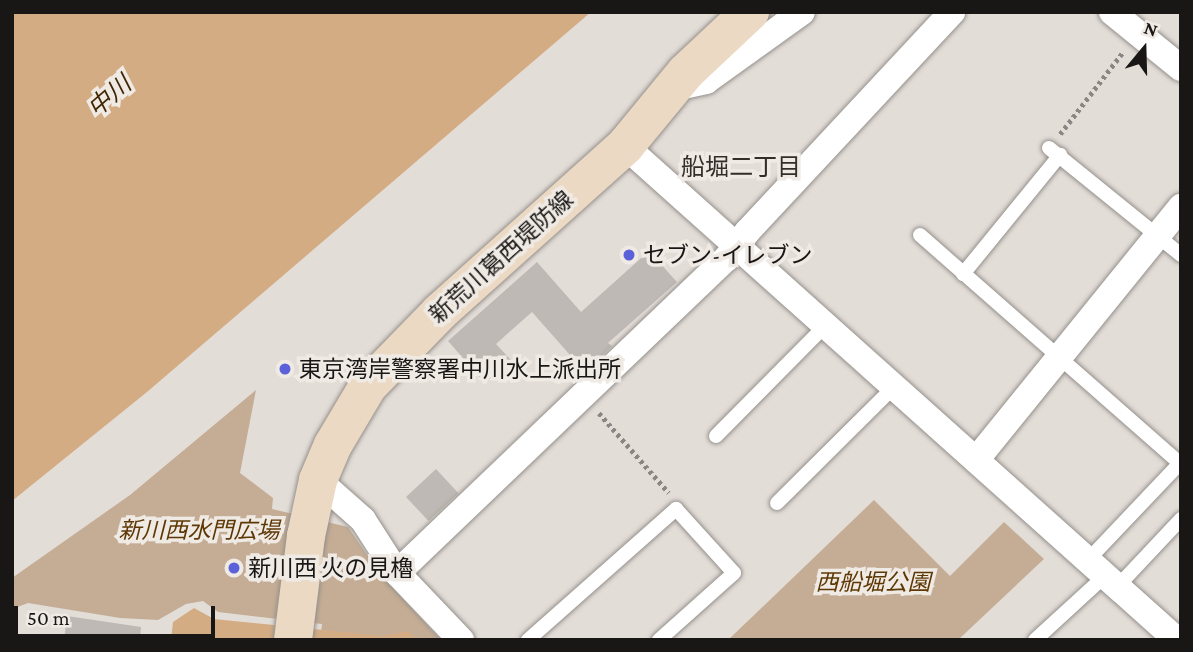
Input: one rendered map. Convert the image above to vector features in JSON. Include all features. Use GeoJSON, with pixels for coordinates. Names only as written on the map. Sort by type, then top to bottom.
{"type":"FeatureCollection","features":[{"type":"Feature","properties":{"kind":"main road","name":"新荒川葛西堤防線"},"geometry":{"type":"LineString","coordinates":[[293,640],[306,536],[318,480],[351,414],[390,361],[440,312],[625,146],[686,72],[750,12]]}},
{"type":"Feature","properties":{"kind":"street"},"geometry":{"type":"LineString","coordinates":[[674,88],[706,82],[802,12]]}},
{"type":"Feature","properties":{"kind":"street"},"geometry":{"type":"LineString","coordinates":[[397,573],[726,260],[952,12]]}},
{"type":"Feature","properties":{"kind":"street"},"geometry":{"type":"LineString","coordinates":[[1112,12],[1181,68]]}},
{"type":"Feature","properties":{"kind":"street"},"geometry":{"type":"LineString","coordinates":[[625,146],[1177,640]]}},
{"type":"Feature","properties":{"kind":"street"},"geometry":{"type":"LineString","coordinates":[[976,460],[1181,207]]}},
{"type":"Feature","properties":{"kind":"street"},"geometry":{"type":"LineString","coordinates":[[318,480],[363,520],[397,573],[461,640]]}},
{"type":"Feature","properties":{"kind":"lane"},"geometry":{"type":"LineString","coordinates":[[963,274],[1054,152],[1181,254]]}},
{"type":"Feature","properties":{"kind":"lane"},"geometry":{"type":"LineString","coordinates":[[920,235],[1180,463],[1104,574]]}},
{"type":"Feature","properties":{"kind":"lane"},"geometry":{"type":"LineString","coordinates":[[716,436],[826,325]]}},
{"type":"Feature","properties":{"kind":"lane"},"geometry":{"type":"LineString","coordinates":[[777,503],[894,387]]}},
{"type":"Feature","properties":{"kind":"lane"},"geometry":{"type":"LineString","coordinates":[[527,640],[676,509],[734,573],[659,640]]}},
{"type":"Feature","properties":{"kind":"lane"},"geometry":{"type":"LineString","coordinates":[[1035,640],[1104,574],[1181,519]]}},
{"type":"Feature","properties":{"kind":"path"},"geometry":{"type":"LineString","coordinates":[[1054,152],[1137,33]]}},
{"type":"Feature","properties":{"kind":"path"},"geometry":{"type":"LineString","coordinates":[[584,396],[678,503],[676,509]]}},
{"type":"Feature","properties":{"kind":"green space","name":"新川西水門広場"},"geometry":{"type":"Polygon","coordinates":[[[256,390],[240,473],[273,498],[272,509],[348,527],[380,574],[441,640],[320,640],[322,624],[218,612],[203,601],[186,604],[158,620],[120,618],[28,603],[12,609],[12,578],[130,495],[256,390]]]}},
{"type":"Feature","properties":{"kind":"green space","name":"西船堀公園"},"geometry":{"type":"Polygon","coordinates":[[[874,500],[950,576],[1004,522],[1044,559],[958,640],[728,640],[874,500]]]}},
{"type":"Feature","properties":{"kind":"water","name":"中川"},"geometry":{"type":"Polygon","coordinates":[[[12,12],[591,12],[147,392],[12,501],[12,12]]]}},
{"type":"Feature","properties":{"kind":"water"},"geometry":{"type":"Polygon","coordinates":[[[194,608],[214,619],[383,636],[408,631],[417,640],[171,640],[173,622],[194,608]]]}},
{"type":"Feature","properties":{"kind":"building"},"geometry":{"type":"Polygon","coordinates":[[[649,251],[677,282],[608,343],[612,346],[585,372],[532,312],[496,344],[511,360],[485,383],[448,341],[537,262],[581,312],[649,251]]]}},
{"type":"Feature","properties":{"kind":"building"},"geometry":{"type":"Polygon","coordinates":[[[436,469],[459,493],[429,521],[406,497],[436,469]]]}},
{"type":"Feature","properties":{"kind":"building"},"geometry":{"type":"Polygon","coordinates":[[[67,616],[141,627],[140,640],[64,640],[67,616]]]}},
{"type":"Feature","properties":{"kind":"place","name":"セブン-イレブン"},"geometry":{"type":"Point","coordinates":[629,255]}},
{"type":"Feature","properties":{"kind":"place","name":"東京湾岸警察署中川水上派出所"},"geometry":{"type":"Point","coordinates":[285,369]}},
{"type":"Feature","properties":{"kind":"place","name":"新川西 火の見櫓"},"geometry":{"type":"Point","coordinates":[234,568]}},
{"type":"Feature","properties":{"kind":"district","name":"船堀二丁目"},"geometry":{"type":"Point","coordinates":[741,167]}}]}
